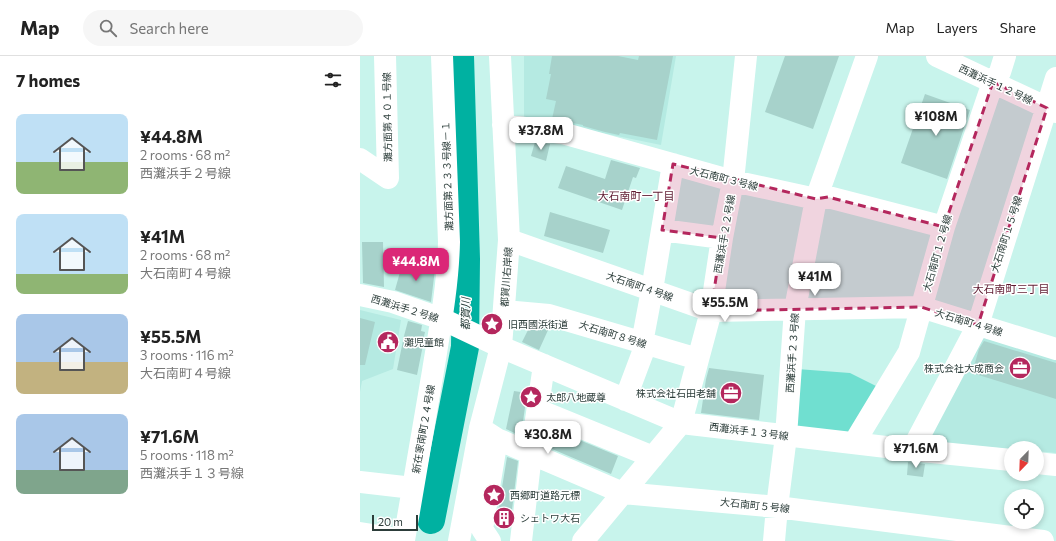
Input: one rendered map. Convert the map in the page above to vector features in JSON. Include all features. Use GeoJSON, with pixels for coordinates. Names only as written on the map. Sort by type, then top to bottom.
{"type":"FeatureCollection","features":[{"type":"Feature","properties":{"kind":"street","name":"灘方面第４０１号線"},"geometry":{"type":"LineString","coordinates":[[360,159],[388,178],[385,56]]}},
{"type":"Feature","properties":{"kind":"street","name":"灘方面第２３３号線－１"},"geometry":{"type":"LineString","coordinates":[[442,56],[449,242],[449,268],[445,321]]}},
{"type":"Feature","properties":{"kind":"street","name":"都賀川右岸線"},"geometry":{"type":"LineString","coordinates":[[459,541],[489,434],[494,344],[504,311],[509,240],[500,56]]}},
{"type":"Feature","properties":{"kind":"street","name":"西灘浜手２２号線"},"geometry":{"type":"LineString","coordinates":[[583,541],[681,423],[711,311],[722,238],[733,181],[746,56]]}},
{"type":"Feature","properties":{"kind":"street","name":"西灘浜手２３号線"},"geometry":{"type":"LineString","coordinates":[[774,541],[786,436],[795,309],[816,199],[867,56]]}},
{"type":"Feature","properties":{"kind":"street","name":"西灘浜手１２号線"},"geometry":{"type":"LineString","coordinates":[[937,56],[1051,110]]}},
{"type":"Feature","properties":{"kind":"street","name":"大石南町１２号線"},"geometry":{"type":"LineString","coordinates":[[854,443],[909,352],[944,227],[992,82],[1000,72],[1005,56]]}},
{"type":"Feature","properties":{"kind":"street","name":"大石南町１５号線"},"geometry":{"type":"LineString","coordinates":[[912,450],[978,325],[1051,110],[1056,78]]}},
{"type":"Feature","properties":{"kind":"street","name":"大石南町３号線"},"geometry":{"type":"LineString","coordinates":[[503,125],[562,133],[733,181],[816,199],[828,197],[944,227]]}},
{"type":"Feature","properties":{"kind":"street"},"geometry":{"type":"LineString","coordinates":[[625,400],[644,343],[673,164]]}},
{"type":"Feature","properties":{"kind":"street"},"geometry":{"type":"LineString","coordinates":[[662,230],[722,238]]}},
{"type":"Feature","properties":{"kind":"street","name":"大石南町４号線"},"geometry":{"type":"LineString","coordinates":[[509,240],[711,311],[921,307],[1056,349]]}},
{"type":"Feature","properties":{"kind":"street","name":"西灘浜手２号線"},"geometry":{"type":"LineString","coordinates":[[360,295],[393,302],[445,321],[494,344]]}},
{"type":"Feature","properties":{"kind":"street","name":"大石南町８号線"},"geometry":{"type":"LineString","coordinates":[[504,311],[549,315],[698,359]]}},
{"type":"Feature","properties":{"kind":"street","name":"新在家南町２４号線"},"geometry":{"type":"LineString","coordinates":[[360,534],[404,540],[445,321]]}},
{"type":"Feature","properties":{"kind":"street","name":"西灘浜手１３号線"},"geometry":{"type":"LineString","coordinates":[[494,344],[681,423],[1004,459]]}},
{"type":"Feature","properties":{"kind":"street"},"geometry":{"type":"LineString","coordinates":[[522,541],[531,454],[544,365]]}},
{"type":"Feature","properties":{"kind":"street"},"geometry":{"type":"LineString","coordinates":[[538,410],[653,457]]}},
{"type":"Feature","properties":{"kind":"street"},"geometry":{"type":"LineString","coordinates":[[489,434],[482,529],[490,541]]}},
{"type":"Feature","properties":{"kind":"street","name":"大石南町５号線"},"geometry":{"type":"LineString","coordinates":[[489,434],[531,454],[623,493],[777,507],[1044,541]]}},
{"type":"Feature","properties":{"kind":"street"},"geometry":{"type":"LineString","coordinates":[[1044,463],[1056,464]]}},
{"type":"Feature","properties":{"kind":"street"},"geometry":{"type":"LineString","coordinates":[[360,482],[413,488]]}},
{"type":"Feature","properties":{"kind":"highlighted area"},"geometry":{"type":"Polygon","coordinates":[[[993,82],[1047,108],[978,325],[921,307],[711,311],[722,238],[662,230],[673,164],[816,199],[828,197],[944,227],[993,82]]]}},
{"type":"Feature","properties":{"kind":"shaded area"},"geometry":{"type":"Polygon","coordinates":[[[524,56],[676,56],[661,145],[524,117],[524,56]]]}},
{"type":"Feature","properties":{"kind":"shaded area"},"geometry":{"type":"Polygon","coordinates":[[[360,310],[401,320],[393,369],[362,381],[360,392],[360,310]]]}},
{"type":"Feature","properties":{"kind":"shaded area"},"geometry":{"type":"Polygon","coordinates":[[[984,334],[1056,358],[1056,453],[1044,452],[1044,441],[1004,441],[1004,448],[932,442],[926,432],[984,334]]]}},
{"type":"Feature","properties":{"kind":"green space"},"geometry":{"type":"Polygon","coordinates":[[[797,369],[850,373],[882,389],[851,437],[794,426],[797,369]]]}},
{"type":"Feature","properties":{"kind":"building"},"geometry":{"type":"Polygon","coordinates":[[[552,56],[618,56],[638,60],[639,56],[673,56],[657,140],[620,133],[619,135],[583,125],[552,119],[556,101],[546,99],[551,74],[549,74],[552,56]]]}},
{"type":"Feature","properties":{"kind":"building"},"geometry":{"type":"Polygon","coordinates":[[[785,56],[839,56],[813,129],[765,112],[785,56]]]}},
{"type":"Feature","properties":{"kind":"building"},"geometry":{"type":"Polygon","coordinates":[[[925,94],[970,110],[947,179],[901,163],[925,94]]]}},
{"type":"Feature","properties":{"kind":"building"},"geometry":{"type":"Polygon","coordinates":[[[535,142],[550,144],[546,161],[531,156],[535,142]]]}},
{"type":"Feature","properties":{"kind":"building"},"geometry":{"type":"Polygon","coordinates":[[[611,160],[640,168],[636,178],[633,177],[622,210],[558,188],[566,166],[605,179],[611,160]]]}},
{"type":"Feature","properties":{"kind":"building"},"geometry":{"type":"Polygon","coordinates":[[[550,212],[610,230],[603,253],[544,236],[550,212]]]}},
{"type":"Feature","properties":{"kind":"building"},"geometry":{"type":"Polygon","coordinates":[[[362,242],[383,242],[384,287],[363,283],[362,242]]]}},
{"type":"Feature","properties":{"kind":"building"},"geometry":{"type":"Polygon","coordinates":[[[402,265],[414,269],[415,266],[429,270],[430,267],[435,269],[431,302],[395,290],[402,265]]]}},
{"type":"Feature","properties":{"kind":"building"},"geometry":{"type":"Polygon","coordinates":[[[360,318],[375,322],[365,365],[360,365],[360,318]]]}},
{"type":"Feature","properties":{"kind":"building"},"geometry":{"type":"Polygon","coordinates":[[[408,321],[422,325],[421,331],[425,332],[417,375],[397,370],[408,321]]]}},
{"type":"Feature","properties":{"kind":"building"},"geometry":{"type":"Polygon","coordinates":[[[530,326],[549,328],[539,350],[522,342],[530,326]]]}},
{"type":"Feature","properties":{"kind":"building"},"geometry":{"type":"Polygon","coordinates":[[[984,341],[1056,363],[1056,399],[972,373],[979,349],[984,341]]]}},
{"type":"Feature","properties":{"kind":"building"},"geometry":{"type":"Polygon","coordinates":[[[709,368],[764,375],[759,420],[701,413],[709,368]]]}},
{"type":"Feature","properties":{"kind":"building"},"geometry":{"type":"Polygon","coordinates":[[[514,391],[527,393],[521,436],[506,429],[514,391]]]}},
{"type":"Feature","properties":{"kind":"building"},"geometry":{"type":"Polygon","coordinates":[[[548,427],[618,456],[611,474],[545,446],[548,427]]]}},
{"type":"Feature","properties":{"kind":"building"},"geometry":{"type":"Polygon","coordinates":[[[507,457],[518,461],[510,526],[496,524],[507,457]]]}},
{"type":"Feature","properties":{"kind":"building"},"geometry":{"type":"Polygon","coordinates":[[[908,462],[925,464],[923,477],[907,475],[908,462]]]}},
{"type":"Feature","properties":{"kind":"waterway","name":"都賀川"},"geometry":{"type":"LineString","coordinates":[[431,520],[465,347],[466,259],[460,56]]}},
{"type":"Feature","properties":{"kind":"place","name":"旧西國浜街道"},"geometry":{"type":"Point","coordinates":[492,324]}},
{"type":"Feature","properties":{"kind":"place","name":"灘児童館"},"geometry":{"type":"Point","coordinates":[388,342]}},
{"type":"Feature","properties":{"kind":"place","name":"株式会社大成商会"},"geometry":{"type":"Point","coordinates":[1020,368]}},
{"type":"Feature","properties":{"kind":"place","name":"株式会社石田老舗"},"geometry":{"type":"Point","coordinates":[731,393]}},
{"type":"Feature","properties":{"kind":"place","name":"太郎八地蔵尊"},"geometry":{"type":"Point","coordinates":[531,397]}},
{"type":"Feature","properties":{"kind":"place","name":"西郷町道路元標"},"geometry":{"type":"Point","coordinates":[494,495]}},
{"type":"Feature","properties":{"kind":"place","name":"シェトワ大石"},"geometry":{"type":"Point","coordinates":[504,518]}},
{"type":"Feature","properties":{"kind":"district","name":"大石南町一丁目"},"geometry":{"type":"Point","coordinates":[636,195]}},
{"type":"Feature","properties":{"kind":"district","name":"大石南町三丁目"},"geometry":{"type":"Point","coordinates":[1011,288]}}]}
